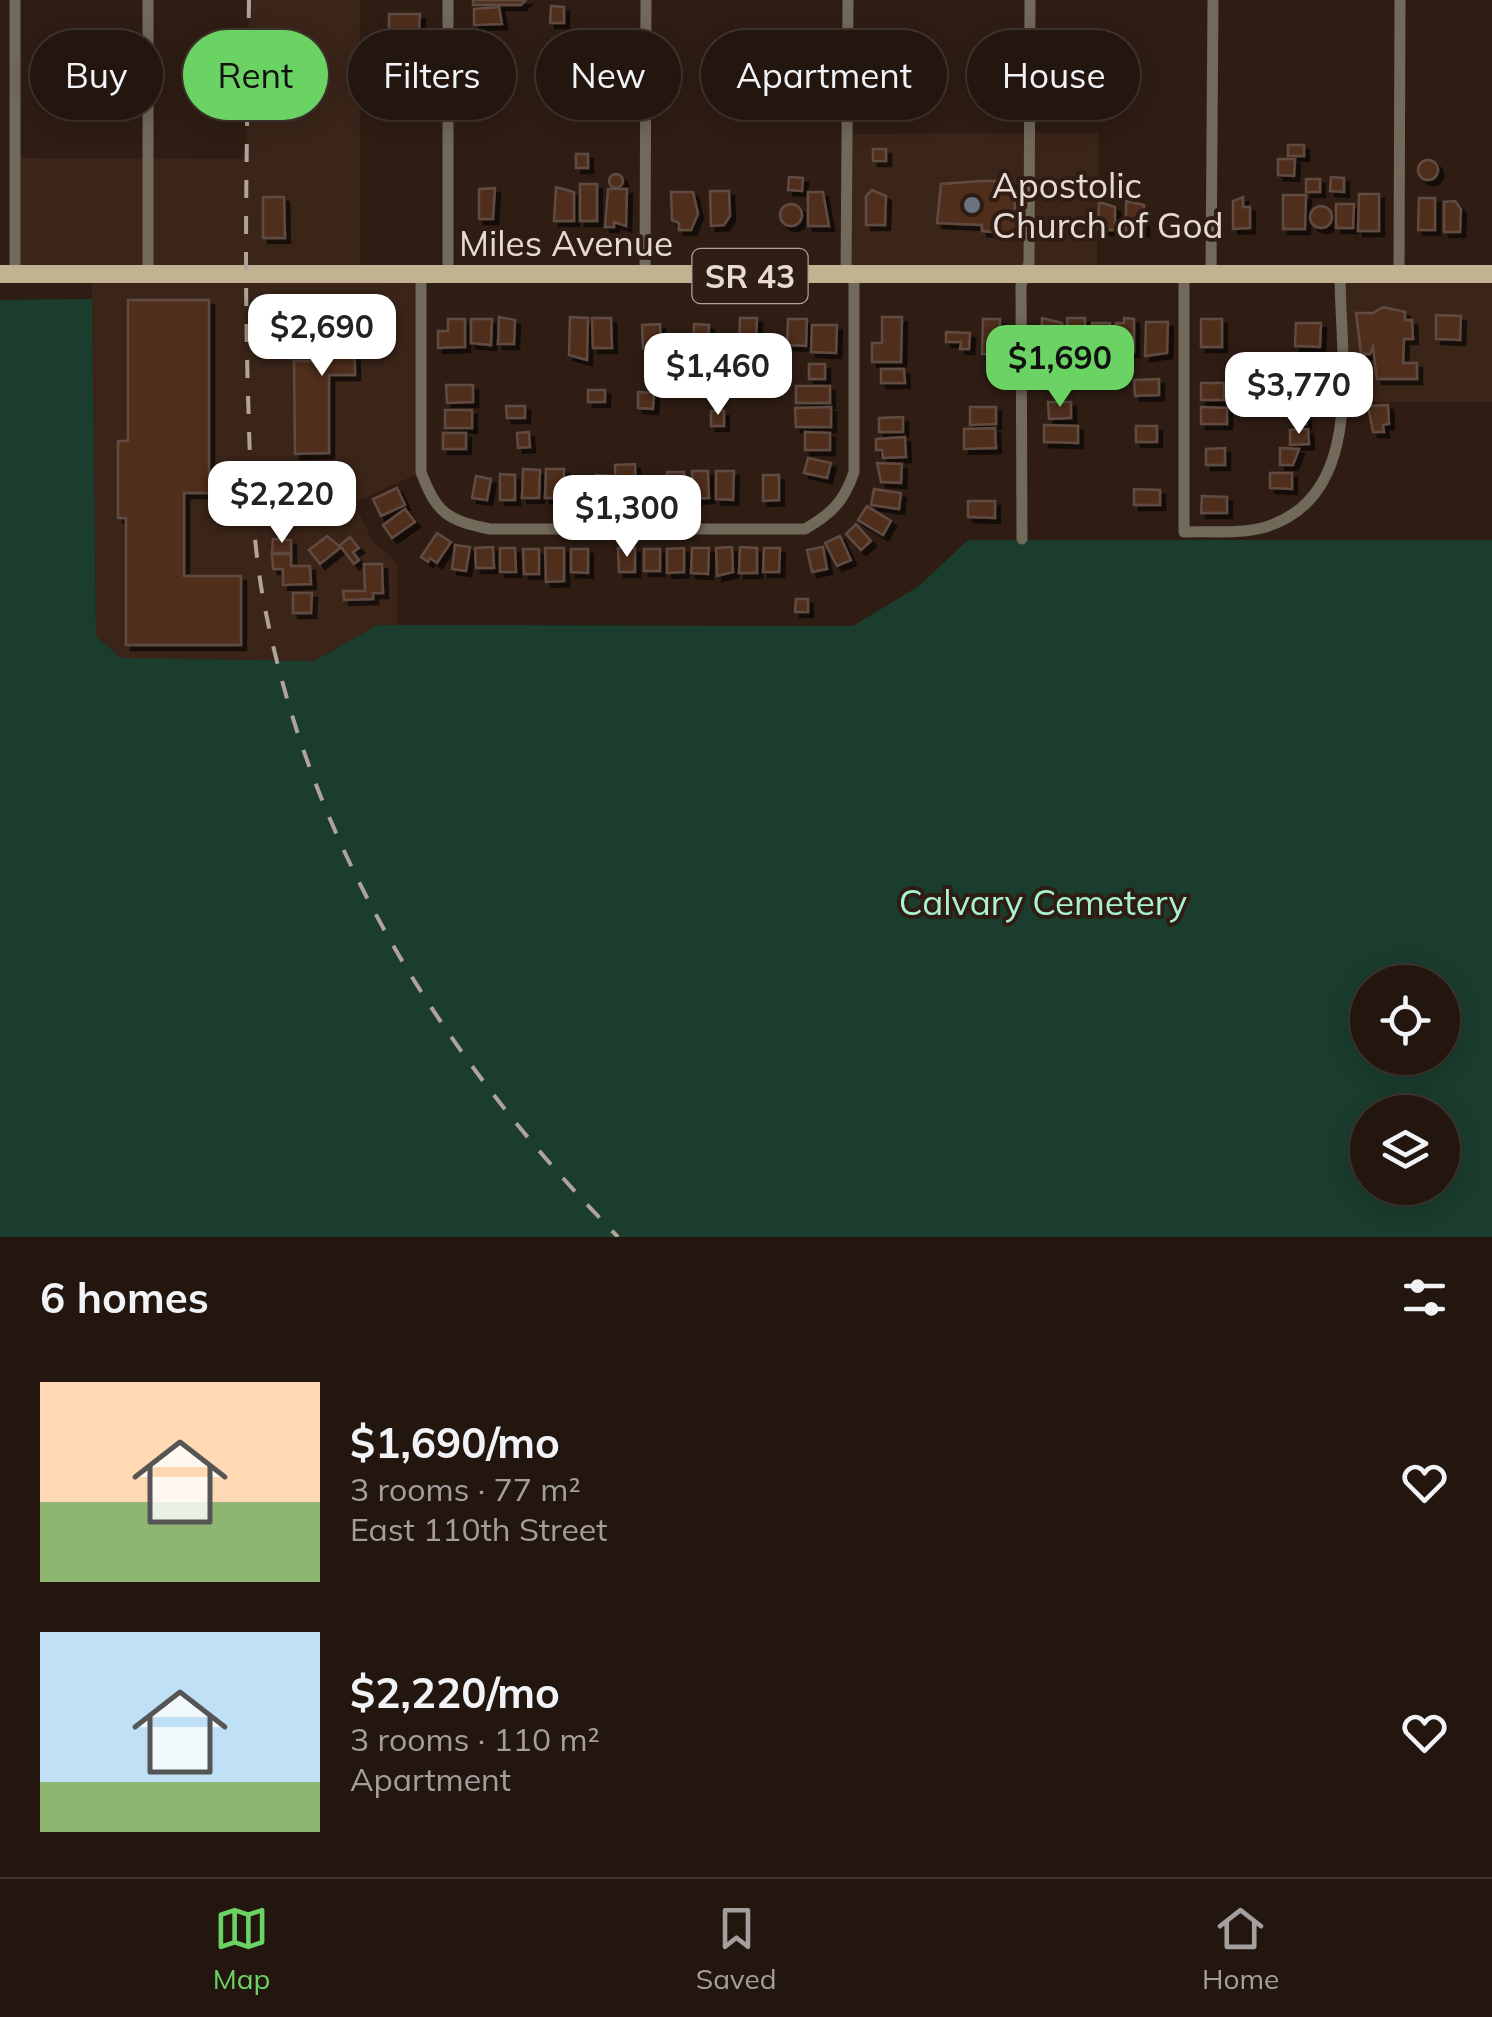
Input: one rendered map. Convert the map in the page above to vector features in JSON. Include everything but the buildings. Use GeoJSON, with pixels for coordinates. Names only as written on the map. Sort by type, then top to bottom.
{"type":"FeatureCollection","features":[{"type":"Feature","properties":{"kind":"main road","name":"Miles Avenue"},"geometry":{"type":"LineString","coordinates":[[8,274],[1492,274]]}},
{"type":"Feature","properties":{"kind":"street"},"geometry":{"type":"LineString","coordinates":[[8,274],[15,0]]}},
{"type":"Feature","properties":{"kind":"street"},"geometry":{"type":"LineString","coordinates":[[148,0],[148,274]]}},
{"type":"Feature","properties":{"kind":"street"},"geometry":{"type":"LineString","coordinates":[[448,0],[448,276]]}},
{"type":"Feature","properties":{"kind":"street"},"geometry":{"type":"LineString","coordinates":[[645,276],[646,0]]}},
{"type":"Feature","properties":{"kind":"street"},"geometry":{"type":"LineString","coordinates":[[421,276],[421,472],[432,502],[455,522],[490,529],[805,529],[831,514],[846,495],[854,472],[848,0]]}},
{"type":"Feature","properties":{"kind":"street"},"geometry":{"type":"LineString","coordinates":[[1022,539],[1030,0]]}},
{"type":"Feature","properties":{"kind":"street"},"geometry":{"type":"LineString","coordinates":[[1211,276],[1213,0]]}},
{"type":"Feature","properties":{"kind":"street"},"geometry":{"type":"LineString","coordinates":[[1399,274],[1400,0]]}},
{"type":"Feature","properties":{"kind":"street"},"geometry":{"type":"LineString","coordinates":[[1184,276],[1184,532],[1260,529],[1294,514],[1321,490],[1336,457],[1340,427],[1340,275]]}},
{"type":"Feature","properties":{"kind":"shaded area"},"geometry":{"type":"Polygon","coordinates":[[[249,0],[360,0],[360,30],[348,30],[348,120],[360,120],[360,274],[421,276],[421,472],[354,503],[372,540],[397,563],[397,625],[378,625],[314,661],[121,658],[96,636],[92,274],[15,274],[15,158],[246,159],[247,120],[328,120],[328,30],[248,30],[249,0]]]}},
{"type":"Feature","properties":{"kind":"shaded area"},"geometry":{"type":"Polygon","coordinates":[[[1098,133],[1097,276],[846,276],[847,134],[1098,133]]]}},
{"type":"Feature","properties":{"kind":"shaded area"},"geometry":{"type":"Polygon","coordinates":[[[1492,274],[1492,402],[1340,402],[1340,275],[1492,274]]]}},
{"type":"Feature","properties":{"kind":"green space","name":"Calvary Cemetery"},"geometry":{"type":"Polygon","coordinates":[[[92,299],[96,636],[121,658],[314,661],[378,625],[853,626],[919,586],[968,540],[1492,540],[1492,1237],[0,1237],[0,300],[92,299]]]}},
{"type":"Feature","properties":{"kind":"railway"},"geometry":{"type":"LineString","coordinates":[[249,0],[246,295],[252,496],[263,598],[285,690],[314,778],[350,863],[392,944],[441,1022],[495,1096],[618,1237]]}},
{"type":"Feature","properties":{"kind":"place","name":"Apostolic Church of God"},"geometry":{"type":"Point","coordinates":[972,205]}}]}
